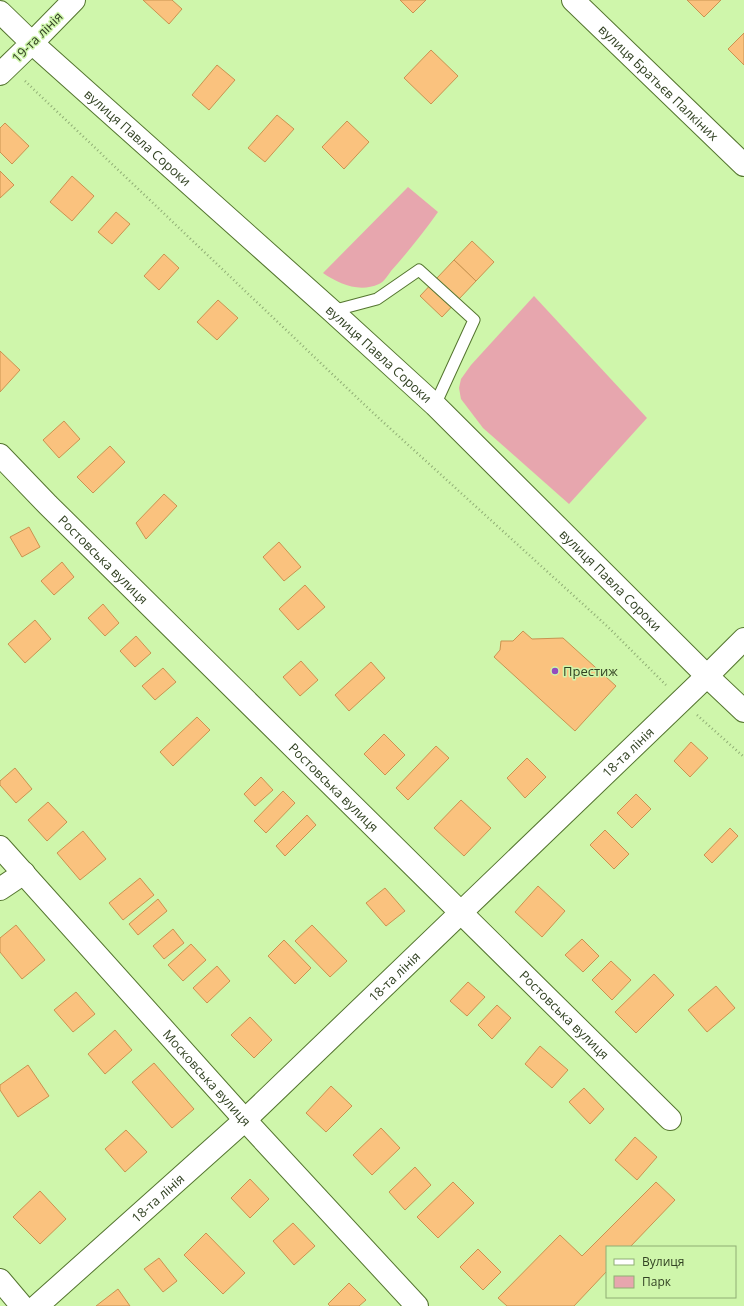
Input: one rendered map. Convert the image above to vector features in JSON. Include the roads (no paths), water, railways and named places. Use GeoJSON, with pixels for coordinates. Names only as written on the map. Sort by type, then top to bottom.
{"type":"FeatureCollection","features":[{"type":"Feature","properties":{"kind":"street","name":"19-та лінія"},"geometry":{"type":"LineString","coordinates":[[5,70],[74,0]]}},
{"type":"Feature","properties":{"kind":"street","name":"вулиця Братьєв Палкіних"},"geometry":{"type":"LineString","coordinates":[[573,0],[744,165]]}},
{"type":"Feature","properties":{"kind":"street","name":"вулиця Павла Сороки"},"geometry":{"type":"LineString","coordinates":[[0,12],[32,43],[435,405],[744,711]]}},
{"type":"Feature","properties":{"kind":"street","name":"Ростовська вулиця"},"geometry":{"type":"LineString","coordinates":[[0,455],[54,511],[670,1119]]}},
{"type":"Feature","properties":{"kind":"street","name":"18-та лінія"},"geometry":{"type":"LineString","coordinates":[[37,1306],[245,1120],[744,639]]}},
{"type":"Feature","properties":{"kind":"street","name":"Московська вулиця"},"geometry":{"type":"LineString","coordinates":[[0,847],[245,1120],[417,1306]]}},
{"type":"Feature","properties":{"kind":"street"},"geometry":{"type":"LineString","coordinates":[[0,889],[24,873]]}},
{"type":"Feature","properties":{"kind":"street"},"geometry":{"type":"LineString","coordinates":[[0,1280],[22,1306]]}},
{"type":"Feature","properties":{"kind":"lane"},"geometry":{"type":"LineString","coordinates":[[332,311],[377,300],[419,270],[474,320],[435,405]]}},
{"type":"Feature","properties":{"kind":"place","name":"Престиж"},"geometry":{"type":"Point","coordinates":[555,671]}}]}
